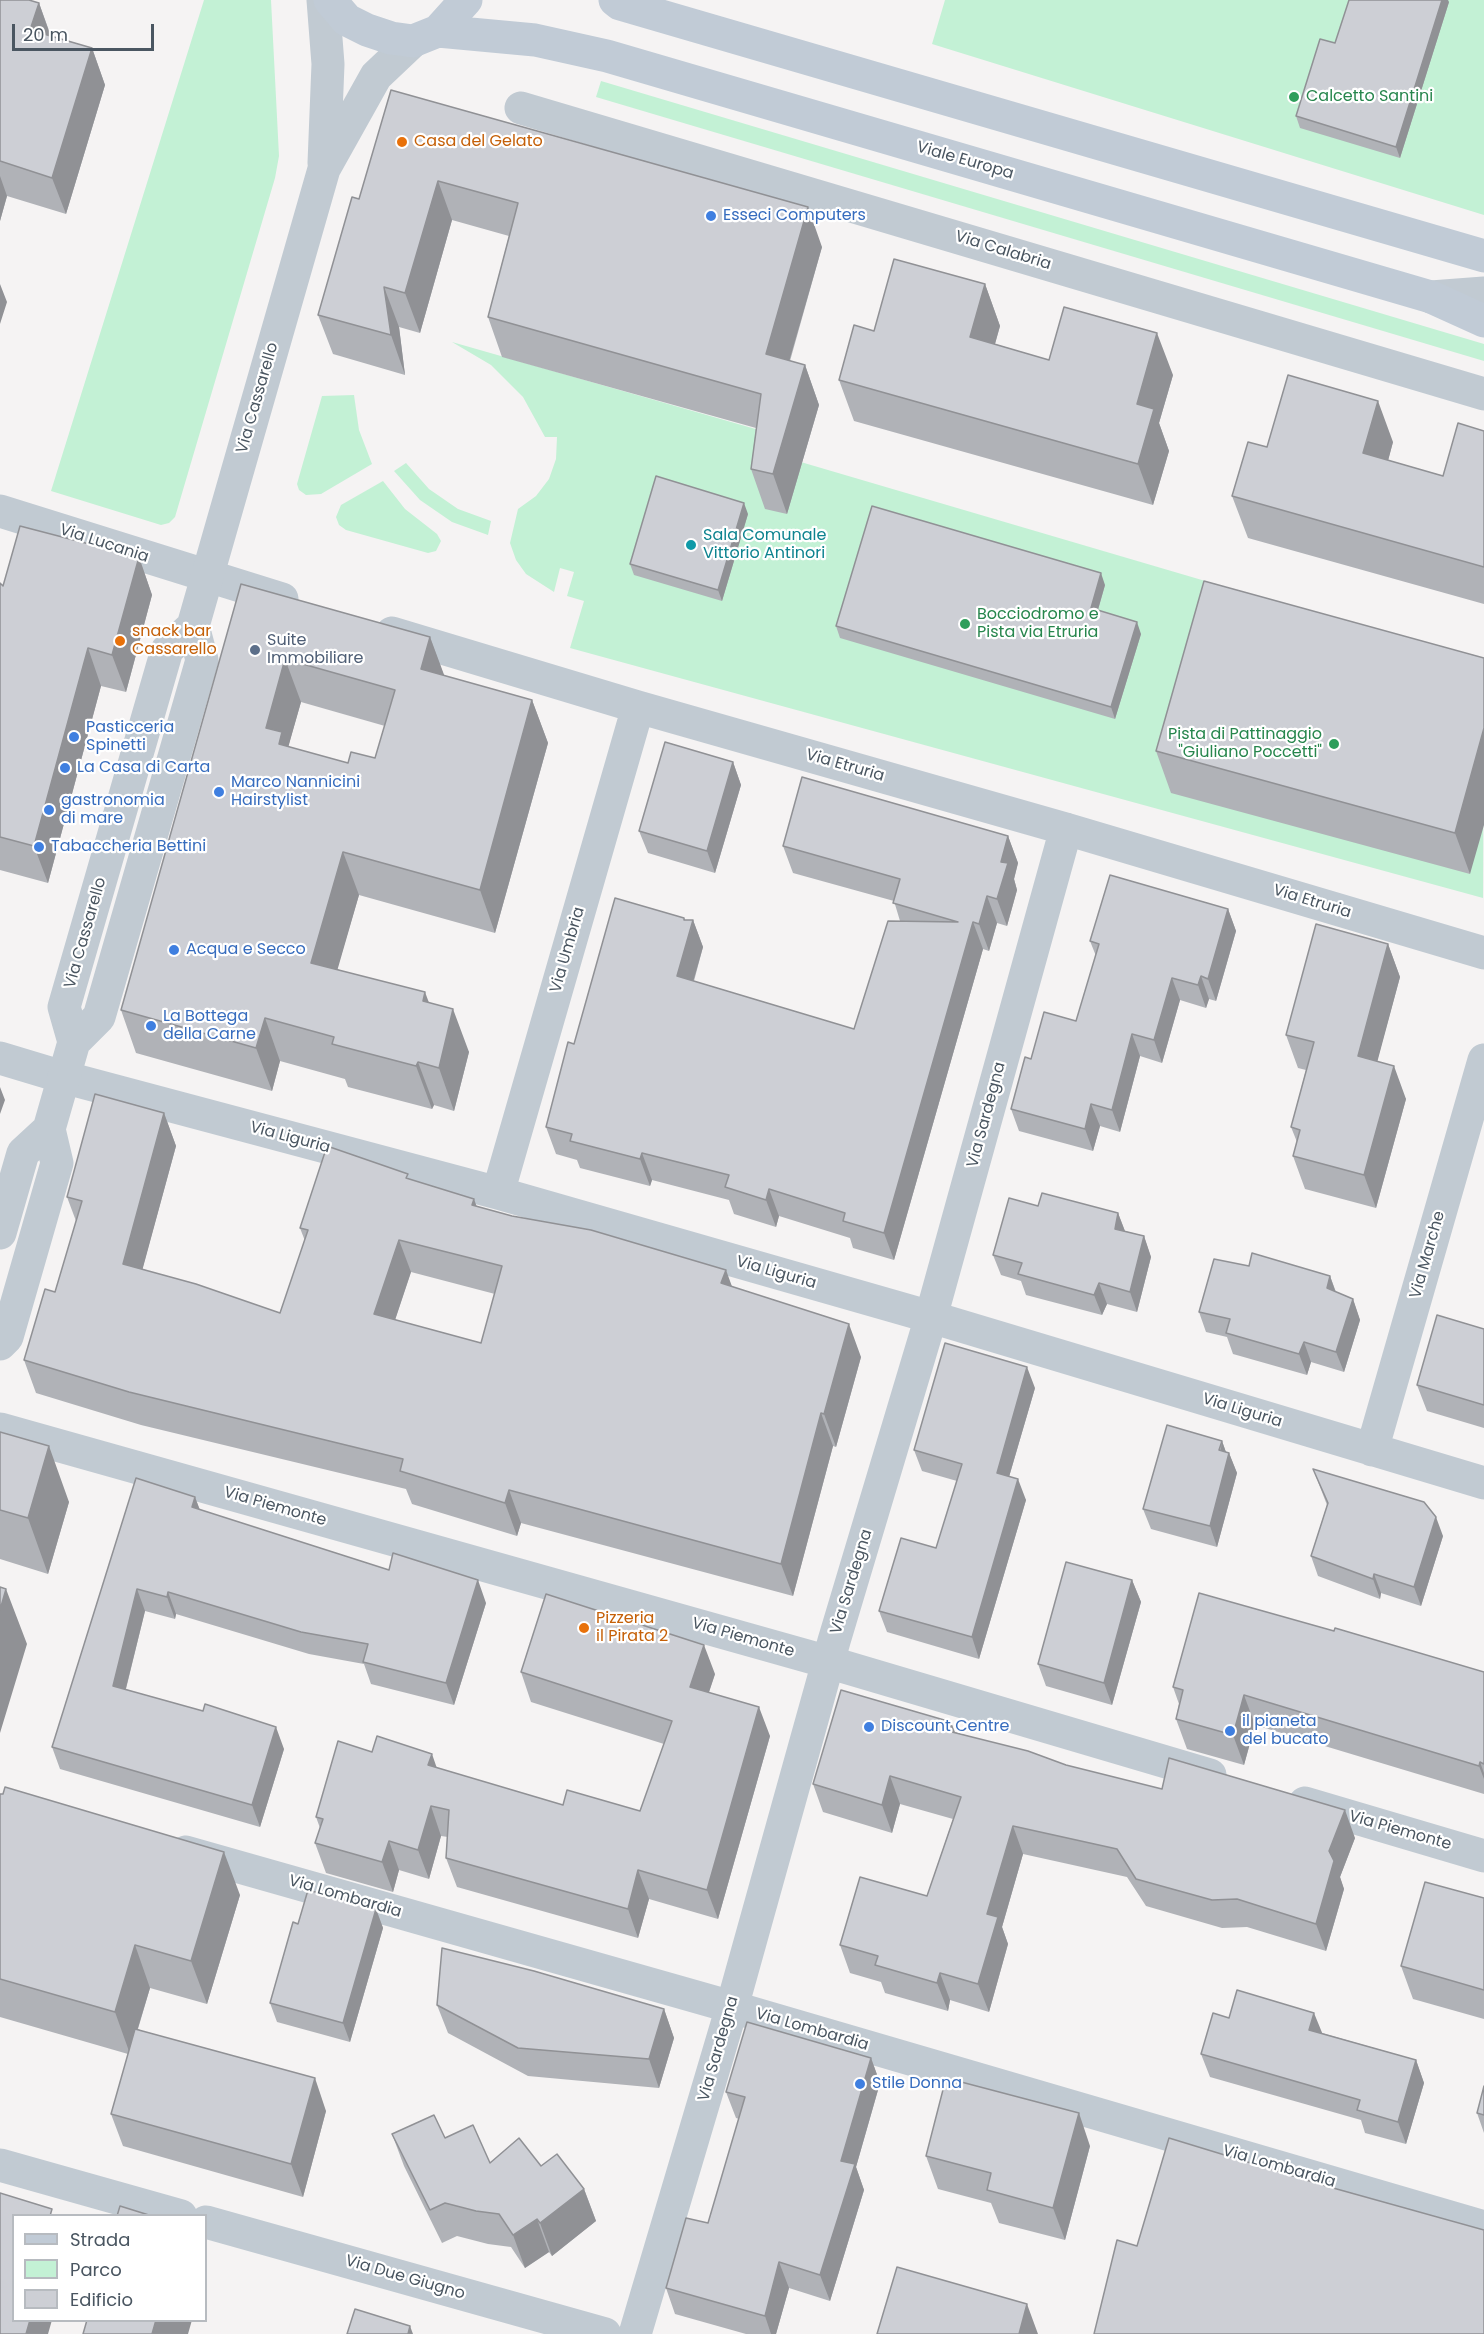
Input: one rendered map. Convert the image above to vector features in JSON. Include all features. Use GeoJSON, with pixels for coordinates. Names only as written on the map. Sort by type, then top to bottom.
{"type":"FeatureCollection","features":[{"type":"Feature","properties":{"kind":"main road"},"geometry":{"type":"LineString","coordinates":[[330,0],[347,20],[367,30],[391,38],[426,36]]}},
{"type":"Feature","properties":{"kind":"main road","name":"Via Cassarello"},"geometry":{"type":"LineString","coordinates":[[426,36],[466,0]]}},
{"type":"Feature","properties":{"kind":"main road"},"geometry":{"type":"LineString","coordinates":[[615,0],[632,7],[1484,256]]}},
{"type":"Feature","properties":{"kind":"main road","name":"Viale Europa"},"geometry":{"type":"LineString","coordinates":[[426,36],[535,40],[607,57],[1431,297],[1484,321]]}},
{"type":"Feature","properties":{"kind":"street","name":"Via Cassarello"},"geometry":{"type":"LineString","coordinates":[[323,0],[328,64],[324,170]]}},
{"type":"Feature","properties":{"kind":"street","name":"Via Cassarello"},"geometry":{"type":"LineString","coordinates":[[0,1344],[7,1337],[57,1163],[49,1129],[74,1042],[64,1007],[167,650],[193,626],[324,170],[376,76],[426,36]]}},
{"type":"Feature","properties":{"kind":"street","name":"Via Calabria"},"geometry":{"type":"LineString","coordinates":[[521,108],[1484,394]]}},
{"type":"Feature","properties":{"kind":"street"},"geometry":{"type":"LineString","coordinates":[[1431,297],[1484,293]]}},
{"type":"Feature","properties":{"kind":"street","name":"Via Lucania"},"geometry":{"type":"LineString","coordinates":[[0,511],[207,577]]}},
{"type":"Feature","properties":{"kind":"street"},"geometry":{"type":"LineString","coordinates":[[207,577],[310,608]]}},
{"type":"Feature","properties":{"kind":"street","name":"Via Etruria"},"geometry":{"type":"LineString","coordinates":[[365,624],[638,707],[1066,829],[1484,953]]}},
{"type":"Feature","properties":{"kind":"street","name":"Via Umbria"},"geometry":{"type":"LineString","coordinates":[[498,1193],[638,707]]}},
{"type":"Feature","properties":{"kind":"street","name":"Via Sardegna"},"geometry":{"type":"LineString","coordinates":[[634,2334],[732,2007],[828,1662],[931,1317],[1066,829]]}},
{"type":"Feature","properties":{"kind":"street","name":"Via Liguria"},"geometry":{"type":"LineString","coordinates":[[0,1058],[63,1077],[498,1193],[931,1317],[1484,1483]]}},
{"type":"Feature","properties":{"kind":"street","name":"Via Marche"},"geometry":{"type":"LineString","coordinates":[[1372,1450],[1484,1060]]}},
{"type":"Feature","properties":{"kind":"street"},"geometry":{"type":"LineString","coordinates":[[0,1233],[22,1153],[49,1129]]}},
{"type":"Feature","properties":{"kind":"street","name":"Via Piemonte"},"geometry":{"type":"LineString","coordinates":[[0,1429],[828,1662],[1235,1782]]}},
{"type":"Feature","properties":{"kind":"street","name":"Via Piemonte"},"geometry":{"type":"LineString","coordinates":[[1280,1796],[1484,1856]]}},
{"type":"Feature","properties":{"kind":"street","name":"Via Lombardia"},"geometry":{"type":"LineString","coordinates":[[160,1845],[732,2007],[1484,2227]]}},
{"type":"Feature","properties":{"kind":"street"},"geometry":{"type":"LineString","coordinates":[[0,2165],[174,2214]]}},
{"type":"Feature","properties":{"kind":"street","name":"Via Due Giugno"},"geometry":{"type":"LineString","coordinates":[[207,2222],[605,2334]]}},
{"type":"Feature","properties":{"kind":"green space"},"geometry":{"type":"Polygon","coordinates":[[[204,0],[271,0],[279,156],[275,178],[175,517],[169,523],[161,525],[51,491],[204,0]]]}},
{"type":"Feature","properties":{"kind":"green space","name":"Calcetto Santini"},"geometry":{"type":"Polygon","coordinates":[[[945,0],[1484,0],[1484,215],[932,44],[945,0]]]}},
{"type":"Feature","properties":{"kind":"green space"},"geometry":{"type":"Polygon","coordinates":[[[601,81],[1484,344],[1484,361],[596,97],[601,81]]]}},
{"type":"Feature","properties":{"kind":"green space","name":"Bocciodromo e Pista via Etruria"},"geometry":{"type":"Polygon","coordinates":[[[452,342],[766,432],[760,450],[1484,663],[1483,898],[570,648],[584,601],[567,596],[574,572],[560,568],[554,592],[526,574],[516,560],[510,543],[518,509],[536,496],[549,479],[556,459],[557,437],[545,437],[523,397],[491,365],[452,342]]]}},
{"type":"Feature","properties":{"kind":"green space"},"geometry":{"type":"Polygon","coordinates":[[[354,395],[359,430],[372,464],[321,494],[306,495],[299,490],[297,484],[322,396],[354,395]]]}},
{"type":"Feature","properties":{"kind":"green space"},"geometry":{"type":"Polygon","coordinates":[[[406,463],[429,489],[458,509],[491,521],[488,535],[452,522],[420,500],[394,471],[406,463]]]}},
{"type":"Feature","properties":{"kind":"green space"},"geometry":{"type":"Polygon","coordinates":[[[383,481],[405,509],[437,534],[441,541],[436,551],[428,553],[346,530],[339,525],[336,517],[341,505],[383,481]]]}},
{"type":"Feature","properties":{"kind":"building"},"geometry":{"type":"Polygon","coordinates":[[[0,0],[29,0],[39,3],[30,30],[92,48],[52,178],[0,161],[0,0]]]}},
{"type":"Feature","properties":{"kind":"building"},"geometry":{"type":"Polygon","coordinates":[[[1349,0],[1442,0],[1396,147],[1296,116],[1320,39],[1335,43],[1349,0]]]}},
{"type":"Feature","properties":{"kind":"building"},"geometry":{"type":"Polygon","coordinates":[[[391,90],[808,207],[766,354],[805,365],[773,474],[751,469],[761,394],[488,317],[518,203],[438,181],[405,293],[384,287],[391,335],[318,315],[352,197],[359,199],[391,90]]]}},
{"type":"Feature","properties":{"kind":"building"},"geometry":{"type":"Polygon","coordinates":[[[894,259],[985,284],[970,337],[1049,360],[1064,307],[1157,333],[1137,404],[1154,409],[1138,464],[839,380],[854,325],[874,331],[894,259]]]}},
{"type":"Feature","properties":{"kind":"building"},"geometry":{"type":"Polygon","coordinates":[[[1288,375],[1378,401],[1363,453],[1443,476],[1458,423],[1484,431],[1484,567],[1232,496],[1248,442],[1267,447],[1288,375]]]}},
{"type":"Feature","properties":{"kind":"building","name":"Sala Comunale Vittorio Antinori"},"geometry":{"type":"Polygon","coordinates":[[[656,476],[744,503],[718,590],[630,564],[656,476]]]}},
{"type":"Feature","properties":{"kind":"building"},"geometry":{"type":"Polygon","coordinates":[[[872,506],[1101,573],[1091,608],[1137,622],[1111,707],[836,626],[872,506]]]}},
{"type":"Feature","properties":{"kind":"building"},"geometry":{"type":"Polygon","coordinates":[[[20,526],[139,557],[112,655],[88,648],[34,846],[0,837],[0,583],[3,586],[20,526]]]}},
{"type":"Feature","properties":{"kind":"building","name":"Pista di Pattinaggio \"Giuliano Poccetti\""},"geometry":{"type":"Polygon","coordinates":[[[1204,581],[1484,658],[1484,728],[1455,833],[1156,751],[1204,581]]]}},
{"type":"Feature","properties":{"kind":"building"},"geometry":{"type":"Polygon","coordinates":[[[241,584],[430,637],[421,669],[532,700],[480,890],[343,852],[311,963],[425,992],[423,1001],[453,1009],[439,1068],[418,1062],[416,1066],[332,1044],[334,1037],[265,1018],[256,1048],[121,1010],[241,584]],[[285,659],[266,728],[282,732],[279,744],[348,763],[351,752],[375,758],[395,690],[285,659]]]}},
{"type":"Feature","properties":{"kind":"building"},"geometry":{"type":"Polygon","coordinates":[[[665,742],[733,762],[707,851],[639,831],[665,742]]]}},
{"type":"Feature","properties":{"kind":"building"},"geometry":{"type":"Polygon","coordinates":[[[802,777],[1008,836],[1001,862],[1008,863],[997,899],[987,896],[979,924],[973,922],[884,1233],[843,1221],[845,1213],[769,1189],[766,1200],[725,1187],[729,1175],[642,1153],[640,1159],[570,1141],[572,1134],[546,1127],[568,1042],[574,1044],[615,898],[684,918],[684,920],[693,920],[677,976],[854,1029],[888,921],[958,922],[893,903],[900,879],[783,846],[802,777]]]}},
{"type":"Feature","properties":{"kind":"building"},"geometry":{"type":"Polygon","coordinates":[[[1110,875],[1228,909],[1208,979],[1201,976],[1198,985],[1172,978],[1154,1040],[1132,1034],[1112,1110],[1091,1104],[1085,1129],[1011,1109],[1025,1057],[1031,1059],[1044,1012],[1076,1021],[1099,944],[1090,941],[1110,875]]]}},
{"type":"Feature","properties":{"kind":"building"},"geometry":{"type":"Polygon","coordinates":[[[1316,924],[1388,944],[1358,1056],[1394,1066],[1364,1175],[1293,1156],[1300,1130],[1291,1127],[1314,1042],[1286,1035],[1316,924]]]}},
{"type":"Feature","properties":{"kind":"building"},"geometry":{"type":"Polygon","coordinates":[[[95,1094],[164,1113],[123,1264],[196,1284],[280,1313],[308,1230],[300,1228],[327,1146],[408,1174],[406,1178],[474,1199],[472,1205],[512,1216],[591,1230],[726,1270],[721,1283],[849,1324],[824,1414],[821,1413],[781,1564],[509,1490],[505,1503],[400,1471],[403,1459],[129,1392],[24,1360],[45,1289],[55,1292],[82,1201],[67,1197],[95,1094]],[[399,1240],[374,1314],[481,1343],[502,1266],[399,1240]]]}},
{"type":"Feature","properties":{"kind":"building"},"geometry":{"type":"Polygon","coordinates":[[[1042,1193],[1118,1213],[1115,1229],[1144,1236],[1130,1292],[1099,1283],[1094,1295],[1018,1274],[1022,1263],[993,1255],[1009,1198],[1038,1206],[1042,1193]]]}},
{"type":"Feature","properties":{"kind":"building"},"geometry":{"type":"Polygon","coordinates":[[[1252,1253],[1330,1276],[1327,1288],[1353,1299],[1336,1352],[1304,1342],[1299,1354],[1226,1333],[1230,1319],[1199,1312],[1214,1259],[1249,1266],[1252,1253]]]}},
{"type":"Feature","properties":{"kind":"building"},"geometry":{"type":"Polygon","coordinates":[[[1437,1315],[1484,1329],[1484,1405],[1417,1385],[1437,1315]]]}},
{"type":"Feature","properties":{"kind":"building"},"geometry":{"type":"Polygon","coordinates":[[[945,1343],[1027,1367],[997,1473],[1018,1479],[972,1637],[879,1611],[901,1538],[936,1548],[962,1464],[914,1450],[945,1343]]]}},
{"type":"Feature","properties":{"kind":"building"},"geometry":{"type":"Polygon","coordinates":[[[1167,1425],[1222,1441],[1219,1450],[1229,1453],[1210,1526],[1143,1509],[1167,1425]]]}},
{"type":"Feature","properties":{"kind":"building"},"geometry":{"type":"Polygon","coordinates":[[[0,1432],[49,1446],[28,1518],[0,1510],[0,1432]]]}},
{"type":"Feature","properties":{"kind":"building"},"geometry":{"type":"Polygon","coordinates":[[[1313,1469],[1424,1502],[1436,1517],[1414,1587],[1374,1574],[1373,1579],[1311,1556],[1328,1503],[1313,1469]]]}},
{"type":"Feature","properties":{"kind":"building"},"geometry":{"type":"Polygon","coordinates":[[[136,1478],[195,1497],[192,1507],[389,1570],[393,1553],[478,1580],[446,1683],[363,1662],[368,1644],[301,1632],[168,1592],[167,1597],[137,1589],[113,1686],[203,1711],[205,1704],[276,1727],[252,1805],[52,1747],[136,1478]]]}},
{"type":"Feature","properties":{"kind":"building"},"geometry":{"type":"Polygon","coordinates":[[[1066,1562],[1132,1580],[1104,1683],[1038,1664],[1066,1562]]]}},
{"type":"Feature","properties":{"kind":"building"},"geometry":{"type":"Polygon","coordinates":[[[0,1587],[6,1589],[0,1610],[0,1587]]]}},
{"type":"Feature","properties":{"kind":"building"},"geometry":{"type":"Polygon","coordinates":[[[1199,1593],[1334,1631],[1335,1628],[1484,1672],[1484,1764],[1480,1762],[1479,1766],[1244,1695],[1233,1735],[1176,1719],[1183,1690],[1173,1687],[1199,1593]]]}},
{"type":"Feature","properties":{"kind":"building"},"geometry":{"type":"Polygon","coordinates":[[[546,1594],[704,1645],[690,1687],[759,1707],[707,1890],[638,1870],[628,1909],[446,1858],[449,1810],[431,1806],[418,1850],[389,1841],[382,1862],[315,1843],[323,1819],[316,1817],[338,1741],[372,1752],[377,1736],[432,1754],[428,1765],[563,1805],[567,1790],[640,1811],[672,1721],[521,1672],[546,1594]]]}},
{"type":"Feature","properties":{"kind":"building"},"geometry":{"type":"Polygon","coordinates":[[[841,1690],[951,1722],[948,1731],[1028,1751],[1066,1765],[1162,1789],[1169,1758],[1345,1810],[1329,1851],[1334,1861],[1316,1924],[1237,1899],[1212,1900],[1136,1879],[1117,1849],[1013,1826],[987,1914],[998,1917],[978,1984],[940,1973],[937,1983],[875,1965],[878,1956],[840,1945],[860,1877],[927,1896],[961,1797],[890,1776],[882,1805],[813,1784],[841,1690]]]}},
{"type":"Feature","properties":{"kind":"building"},"geometry":{"type":"Polygon","coordinates":[[[5,1787],[224,1852],[191,1961],[135,1945],[115,2012],[0,1979],[0,1794],[3,1794],[5,1787]]]}},
{"type":"Feature","properties":{"kind":"building"},"geometry":{"type":"Polygon","coordinates":[[[1425,1882],[1484,1898],[1484,1990],[1401,1966],[1425,1882]]]}},
{"type":"Feature","properties":{"kind":"building"},"geometry":{"type":"Polygon","coordinates":[[[308,1890],[376,1909],[343,2023],[270,2003],[293,1922],[298,1924],[308,1890]]]}},
{"type":"Feature","properties":{"kind":"building"},"geometry":{"type":"Polygon","coordinates":[[[442,1948],[534,1971],[664,2009],[649,2059],[518,2048],[437,2005],[442,1948]]]}},
{"type":"Feature","properties":{"kind":"building"},"geometry":{"type":"Polygon","coordinates":[[[1237,1990],[1314,2013],[1309,2030],[1416,2060],[1398,2122],[1357,2110],[1360,2100],[1201,2054],[1213,2013],[1229,2018],[1237,1990]]]}},
{"type":"Feature","properties":{"kind":"building"},"geometry":{"type":"Polygon","coordinates":[[[747,2022],[871,2058],[841,2161],[855,2164],[820,2275],[779,2262],[765,2316],[666,2288],[686,2218],[708,2223],[745,2097],[726,2092],[747,2022]]]}},
{"type":"Feature","properties":{"kind":"building"},"geometry":{"type":"Polygon","coordinates":[[[135,2029],[315,2078],[291,2164],[111,2114],[135,2029]]]}},
{"type":"Feature","properties":{"kind":"building"},"geometry":{"type":"Polygon","coordinates":[[[946,2078],[1079,2113],[1053,2208],[987,2190],[991,2173],[926,2156],[946,2078]]]}},
{"type":"Feature","properties":{"kind":"building"},"geometry":{"type":"Polygon","coordinates":[[[1484,2086],[1484,2115],[1477,2113],[1484,2086]]]}},
{"type":"Feature","properties":{"kind":"building"},"geometry":{"type":"Polygon","coordinates":[[[434,2115],[445,2138],[473,2125],[490,2163],[519,2138],[541,2166],[557,2154],[584,2189],[540,2223],[537,2219],[513,2235],[499,2214],[445,2203],[430,2210],[392,2134],[434,2115]]]}},
{"type":"Feature","properties":{"kind":"building"},"geometry":{"type":"Polygon","coordinates":[[[1169,2138],[1326,2186],[1484,2230],[1484,2334],[1094,2334],[1117,2240],[1137,2246],[1169,2138]]]}},
{"type":"Feature","properties":{"kind":"building"},"geometry":{"type":"Polygon","coordinates":[[[0,2193],[52,2209],[51,2214],[12,2214],[12,2322],[29,2322],[26,2334],[0,2334],[0,2193]]]}},
{"type":"Feature","properties":{"kind":"building"},"geometry":{"type":"Polygon","coordinates":[[[120,2206],[146,2214],[118,2214],[120,2206]]]}},
{"type":"Feature","properties":{"kind":"building"},"geometry":{"type":"Polygon","coordinates":[[[897,2267],[1027,2304],[1019,2334],[877,2334],[897,2267]]]}},
{"type":"Feature","properties":{"kind":"building"},"geometry":{"type":"Polygon","coordinates":[[[355,2309],[410,2326],[408,2334],[347,2334],[355,2309]]]}},
{"type":"Feature","properties":{"kind":"building"},"geometry":{"type":"Polygon","coordinates":[[[86,2322],[155,2322],[152,2334],[83,2334],[86,2322]]]}},
{"type":"Feature","properties":{"kind":"place","name":"Calcetto Santini"},"geometry":{"type":"Point","coordinates":[1294,97]}},
{"type":"Feature","properties":{"kind":"place","name":"Casa del Gelato"},"geometry":{"type":"Point","coordinates":[402,142]}},
{"type":"Feature","properties":{"kind":"place","name":"Esseci Computers"},"geometry":{"type":"Point","coordinates":[711,216]}},
{"type":"Feature","properties":{"kind":"place","name":"Sala Comunale Vittorio Antinori"},"geometry":{"type":"Point","coordinates":[691,545]}},
{"type":"Feature","properties":{"kind":"place","name":"Bocciodromo e Pista via Etruria"},"geometry":{"type":"Point","coordinates":[965,624]}},
{"type":"Feature","properties":{"kind":"place","name":"snack bar Cassarello"},"geometry":{"type":"Point","coordinates":[120,641]}},
{"type":"Feature","properties":{"kind":"place","name":"Suite Immobiliare"},"geometry":{"type":"Point","coordinates":[255,650]}},
{"type":"Feature","properties":{"kind":"place","name":"Pasticceria Spinetti"},"geometry":{"type":"Point","coordinates":[74,737]}},
{"type":"Feature","properties":{"kind":"place","name":"Pista di Pattinaggio \"Giuliano Poccetti\""},"geometry":{"type":"Point","coordinates":[1334,744]}},
{"type":"Feature","properties":{"kind":"place","name":"La Casa di Carta"},"geometry":{"type":"Point","coordinates":[65,768]}},
{"type":"Feature","properties":{"kind":"place","name":"Marco Nannicini Hairstylist"},"geometry":{"type":"Point","coordinates":[219,792]}},
{"type":"Feature","properties":{"kind":"place","name":"gastronomia di mare"},"geometry":{"type":"Point","coordinates":[49,810]}},
{"type":"Feature","properties":{"kind":"place","name":"Tabaccheria Bettini"},"geometry":{"type":"Point","coordinates":[39,847]}},
{"type":"Feature","properties":{"kind":"place","name":"Acqua e Secco"},"geometry":{"type":"Point","coordinates":[174,950]}},
{"type":"Feature","properties":{"kind":"place","name":"La Bottega della Carne"},"geometry":{"type":"Point","coordinates":[151,1026]}},
{"type":"Feature","properties":{"kind":"place","name":"Pizzeria il Pirata 2"},"geometry":{"type":"Point","coordinates":[584,1628]}},
{"type":"Feature","properties":{"kind":"place","name":"Discount Centre"},"geometry":{"type":"Point","coordinates":[869,1727]}},
{"type":"Feature","properties":{"kind":"place","name":"il pianeta del bucato"},"geometry":{"type":"Point","coordinates":[1230,1731]}},
{"type":"Feature","properties":{"kind":"place","name":"Stile Donna"},"geometry":{"type":"Point","coordinates":[860,2084]}}]}
